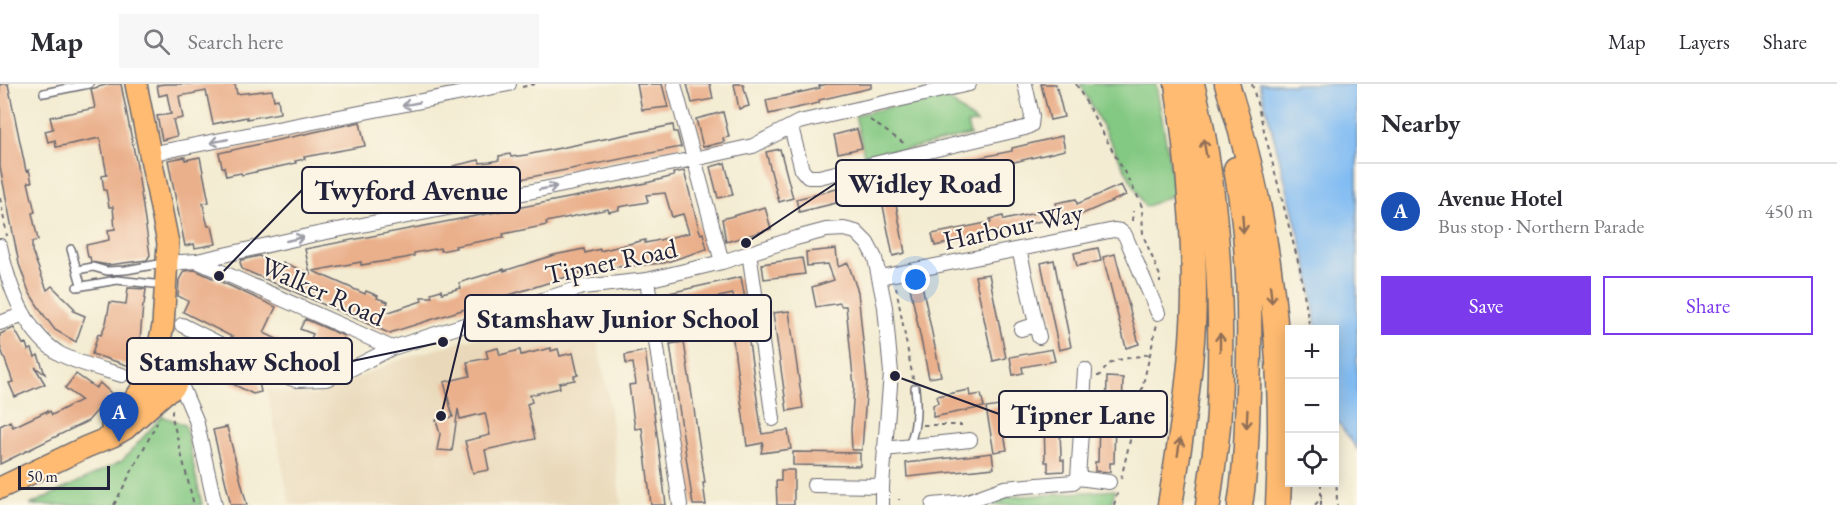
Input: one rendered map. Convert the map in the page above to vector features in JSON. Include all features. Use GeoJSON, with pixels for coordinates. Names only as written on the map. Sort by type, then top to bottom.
{"type":"FeatureCollection","features":[{"type":"Feature","properties":{"kind":"highway"},"geometry":{"type":"LineString","coordinates":[[1170,505],[1184,418],[1194,299],[1192,207],[1177,84]]}},
{"type":"Feature","properties":{"kind":"highway"},"geometry":{"type":"LineString","coordinates":[[1192,84],[1210,178],[1220,295],[1219,412],[1208,505]]}},
{"type":"Feature","properties":{"kind":"highway"},"geometry":{"type":"LineString","coordinates":[[1218,84],[1227,118],[1241,196],[1248,287],[1250,351],[1240,505]]}},
{"type":"Feature","properties":{"kind":"highway"},"geometry":{"type":"LineString","coordinates":[[1227,84],[1243,133],[1259,201],[1270,282],[1278,363],[1280,422],[1278,505]]}},
{"type":"Feature","properties":{"kind":"main road"},"geometry":{"type":"LineString","coordinates":[[136,84],[153,154]]}},
{"type":"Feature","properties":{"kind":"main road"},"geometry":{"type":"LineString","coordinates":[[0,488],[113,436],[125,429],[172,388],[173,325],[166,285],[168,243],[156,192],[144,84]]}},
{"type":"Feature","properties":{"kind":"main road"},"geometry":{"type":"LineString","coordinates":[[86,447],[119,421],[152,373],[173,325]]}},
{"type":"Feature","properties":{"kind":"main road"},"geometry":{"type":"LineString","coordinates":[[152,373],[154,388],[172,388]]}},
{"type":"Feature","properties":{"kind":"street"},"geometry":{"type":"LineString","coordinates":[[153,154],[509,84]]}},
{"type":"Feature","properties":{"kind":"street"},"geometry":{"type":"LineString","coordinates":[[674,84],[722,261]]}},
{"type":"Feature","properties":{"kind":"street"},"geometry":{"type":"LineString","coordinates":[[197,261],[312,235],[753,146],[799,122],[969,84]]}},
{"type":"Feature","properties":{"kind":"street"},"geometry":{"type":"LineString","coordinates":[[791,127],[802,170],[808,177],[819,177],[1031,125],[1032,116],[1025,84]]}},
{"type":"Feature","properties":{"kind":"street","name":"Harbour Way"},"geometry":{"type":"LineString","coordinates":[[1119,231],[1132,216]]}},
{"type":"Feature","properties":{"kind":"street","name":"Tipner Road"},"geometry":{"type":"LineString","coordinates":[[173,325],[281,375],[296,380],[326,379],[392,348],[583,287],[647,280],[722,261],[826,230],[844,229],[856,232],[867,243],[875,258],[880,277]]}},
{"type":"Feature","properties":{"kind":"street","name":"Harbour Way"},"geometry":{"type":"LineString","coordinates":[[880,277],[1111,230],[1119,231],[1125,235],[1158,313]]}},
{"type":"Feature","properties":{"kind":"street"},"geometry":{"type":"LineString","coordinates":[[4,243],[4,268],[24,314],[35,330],[60,353],[122,375]]}},
{"type":"Feature","properties":{"kind":"street"},"geometry":{"type":"LineString","coordinates":[[1019,249],[1038,331],[1021,329]]}},
{"type":"Feature","properties":{"kind":"street"},"geometry":{"type":"LineString","coordinates":[[749,252],[773,419]]}},
{"type":"Feature","properties":{"kind":"street","name":"Walker Road"},"geometry":{"type":"LineString","coordinates":[[167,263],[197,261],[392,348]]}},
{"type":"Feature","properties":{"kind":"street"},"geometry":{"type":"LineString","coordinates":[[880,277],[891,373],[884,449],[882,505],[896,502]]}},
{"type":"Feature","properties":{"kind":"street"},"geometry":{"type":"LineString","coordinates":[[647,280],[680,505]]}},
{"type":"Feature","properties":{"kind":"street"},"geometry":{"type":"LineString","coordinates":[[0,323],[24,314]]}},
{"type":"Feature","properties":{"kind":"street"},"geometry":{"type":"LineString","coordinates":[[1078,478],[1079,385],[1085,370]]}},
{"type":"Feature","properties":{"kind":"street"},"geometry":{"type":"LineString","coordinates":[[172,388],[193,411],[215,505]]}},
{"type":"Feature","properties":{"kind":"street"},"geometry":{"type":"LineString","coordinates":[[884,449],[970,440]]}},
{"type":"Feature","properties":{"kind":"street"},"geometry":{"type":"LineString","coordinates":[[933,505],[981,500],[1004,488],[1073,482],[1078,478],[1116,483]]}},
{"type":"Feature","properties":{"kind":"street"},"geometry":{"type":"LineString","coordinates":[[823,490],[882,486]]}},
{"type":"Feature","properties":{"kind":"lane"},"geometry":{"type":"LineString","coordinates":[[44,93],[89,84]]}},
{"type":"Feature","properties":{"kind":"lane"},"geometry":{"type":"LineString","coordinates":[[71,249],[79,284],[117,280],[166,285]]}},
{"type":"Feature","properties":{"kind":"lane"},"geometry":{"type":"LineString","coordinates":[[77,270],[93,267],[107,271],[126,270],[167,263]]}},
{"type":"Feature","properties":{"kind":"lane"},"geometry":{"type":"LineString","coordinates":[[908,447],[915,424],[915,388]]}},
{"type":"Feature","properties":{"kind":"path"},"geometry":{"type":"LineString","coordinates":[[1076,84],[1142,207],[1143,235],[1160,276],[1156,333],[1116,483],[1114,505]]}},
{"type":"Feature","properties":{"kind":"path"},"geometry":{"type":"LineString","coordinates":[[1252,84],[1300,269],[1309,325]]}},
{"type":"Feature","properties":{"kind":"path"},"geometry":{"type":"LineString","coordinates":[[855,109],[918,153]]}},
{"type":"Feature","properties":{"kind":"path"},"geometry":{"type":"LineString","coordinates":[[0,198],[4,243]]}},
{"type":"Feature","properties":{"kind":"path"},"geometry":{"type":"LineString","coordinates":[[895,281],[915,388]]}},
{"type":"Feature","properties":{"kind":"path"},"geometry":{"type":"LineString","coordinates":[[1100,376],[1109,364],[1118,360],[1150,354]]}},
{"type":"Feature","properties":{"kind":"path"},"geometry":{"type":"LineString","coordinates":[[172,388],[172,417],[194,505]]}},
{"type":"Feature","properties":{"kind":"path"},"geometry":{"type":"LineString","coordinates":[[114,505],[159,418]]}},
{"type":"Feature","properties":{"kind":"path"},"geometry":{"type":"LineString","coordinates":[[915,424],[962,425]]}},
{"type":"Feature","properties":{"kind":"path"},"geometry":{"type":"LineString","coordinates":[[1321,487],[1321,505]]}},
{"type":"Feature","properties":{"kind":"path"},"geometry":{"type":"LineString","coordinates":[[1336,487],[1336,505]]}},
{"type":"Feature","properties":{"kind":"path"},"geometry":{"type":"LineString","coordinates":[[1315,505],[1322,497]]}},
{"type":"Feature","properties":{"kind":"shaded area"},"geometry":{"type":"Polygon","coordinates":[[[587,295],[608,394],[621,505],[290,505],[267,389],[316,396],[399,360],[507,328],[587,295]]]}},
{"type":"Feature","properties":{"kind":"green space"},"geometry":{"type":"Polygon","coordinates":[[[1080,84],[1156,84],[1175,194],[1145,207],[1080,84]]]}},
{"type":"Feature","properties":{"kind":"green space"},"geometry":{"type":"Polygon","coordinates":[[[943,95],[977,123],[967,124],[970,135],[865,159],[855,115],[943,95]]]}},
{"type":"Feature","properties":{"kind":"green space"},"geometry":{"type":"Polygon","coordinates":[[[162,416],[185,425],[202,505],[30,505],[122,461],[162,416]]]}},
{"type":"Feature","properties":{"kind":"green space"},"geometry":{"type":"Polygon","coordinates":[[[1115,490],[1111,505],[993,505],[995,498],[1115,490]]]}},
{"type":"Feature","properties":{"kind":"water"},"geometry":{"type":"Polygon","coordinates":[[[1260,84],[1357,84],[1357,449],[1339,424],[1339,325],[1316,325],[1310,277],[1260,84]]]}},
{"type":"Feature","properties":{"kind":"building"},"geometry":{"type":"Polygon","coordinates":[[[0,84],[8,84],[26,171],[29,170],[32,182],[28,182],[35,212],[32,213],[38,240],[32,242],[32,251],[47,290],[52,286],[75,309],[73,311],[85,316],[76,342],[55,330],[43,314],[29,292],[19,264],[0,167],[0,84]]]}},
{"type":"Feature","properties":{"kind":"building"},"geometry":{"type":"Polygon","coordinates":[[[109,84],[121,84],[137,166],[150,255],[147,260],[108,265],[91,262],[86,245],[109,240],[108,230],[115,229],[113,207],[109,207],[106,190],[104,190],[102,176],[107,175],[100,138],[56,147],[55,140],[48,142],[45,131],[53,129],[50,117],[95,108],[91,89],[109,84]]]}},
{"type":"Feature","properties":{"kind":"building"},"geometry":{"type":"Polygon","coordinates":[[[235,84],[237,94],[272,90],[274,100],[278,99],[280,113],[213,124],[206,91],[179,96],[183,118],[173,120],[177,136],[162,140],[157,116],[171,114],[167,94],[159,96],[157,85],[235,84]]]}},
{"type":"Feature","properties":{"kind":"building"},"geometry":{"type":"Polygon","coordinates":[[[637,84],[662,84],[668,107],[642,110],[637,84]]]}},
{"type":"Feature","properties":{"kind":"building"},"geometry":{"type":"Polygon","coordinates":[[[687,84],[710,84],[713,99],[692,103],[687,84]]]}},
{"type":"Feature","properties":{"kind":"building"},"geometry":{"type":"Polygon","coordinates":[[[734,84],[743,84],[749,106],[739,109],[734,84]]]}},
{"type":"Feature","properties":{"kind":"building"},"geometry":{"type":"Polygon","coordinates":[[[871,84],[871,88],[769,114],[766,100],[820,88],[819,86],[871,84]]]}},
{"type":"Feature","properties":{"kind":"building"},"geometry":{"type":"Polygon","coordinates":[[[1041,84],[1056,84],[1064,117],[1050,120],[1041,84]]]}},
{"type":"Feature","properties":{"kind":"building"},"geometry":{"type":"Polygon","coordinates":[[[723,112],[729,137],[723,138],[724,142],[703,147],[696,119],[723,112]]]}},
{"type":"Feature","properties":{"kind":"building"},"geometry":{"type":"Polygon","coordinates":[[[360,122],[365,146],[304,157],[305,159],[295,161],[296,163],[242,175],[241,173],[226,176],[224,167],[222,167],[219,153],[360,122]]]}},
{"type":"Feature","properties":{"kind":"building"},"geometry":{"type":"Polygon","coordinates":[[[673,125],[681,147],[456,192],[453,166],[479,160],[480,163],[490,162],[499,160],[499,156],[526,155],[673,125]]]}},
{"type":"Feature","properties":{"kind":"building"},"geometry":{"type":"Polygon","coordinates":[[[857,129],[862,148],[838,153],[834,135],[857,129]]]}},
{"type":"Feature","properties":{"kind":"building"},"geometry":{"type":"Polygon","coordinates":[[[1062,136],[1065,150],[961,177],[961,174],[903,188],[894,193],[905,253],[893,256],[881,196],[854,203],[853,199],[799,212],[796,199],[845,187],[846,191],[904,176],[903,173],[1012,151],[1012,148],[1062,136]]]}},
{"type":"Feature","properties":{"kind":"building"},"geometry":{"type":"Polygon","coordinates":[[[780,149],[793,198],[779,202],[766,152],[780,149]]]}},
{"type":"Feature","properties":{"kind":"building"},"geometry":{"type":"Polygon","coordinates":[[[185,157],[185,160],[200,157],[209,202],[203,203],[205,215],[208,226],[212,226],[216,244],[195,248],[194,244],[185,246],[168,160],[185,157]]]}},
{"type":"Feature","properties":{"kind":"building"},"geometry":{"type":"Polygon","coordinates":[[[725,163],[733,195],[718,198],[710,167],[725,163]]]}},
{"type":"Feature","properties":{"kind":"building"},"geometry":{"type":"Polygon","coordinates":[[[684,171],[699,229],[701,234],[703,233],[707,249],[664,263],[615,267],[576,274],[391,334],[242,269],[240,262],[259,256],[282,267],[283,262],[310,274],[305,249],[646,183],[674,176],[673,173],[684,171]],[[665,193],[646,195],[648,202],[619,207],[619,210],[609,212],[608,209],[546,222],[547,225],[503,234],[504,237],[455,246],[456,248],[441,251],[440,248],[414,253],[414,256],[405,258],[361,265],[361,262],[313,271],[388,302],[383,314],[422,301],[421,297],[432,297],[431,293],[441,290],[442,293],[461,288],[459,283],[554,255],[584,249],[585,253],[600,249],[600,251],[645,240],[645,243],[689,233],[683,214],[672,217],[665,193]]]}},
{"type":"Feature","properties":{"kind":"building"},"geometry":{"type":"Polygon","coordinates":[[[1121,185],[1126,195],[1080,215],[1080,217],[1059,221],[1058,217],[935,246],[932,234],[991,222],[990,219],[1003,216],[1004,220],[1057,208],[1056,203],[1076,199],[1077,204],[1121,185]]]}},
{"type":"Feature","properties":{"kind":"building"},"geometry":{"type":"Polygon","coordinates":[[[765,207],[771,229],[726,242],[722,219],[765,207]]]}},
{"type":"Feature","properties":{"kind":"building"},"geometry":{"type":"Polygon","coordinates":[[[1098,248],[1101,261],[1077,266],[1074,253],[1098,248]]]}},
{"type":"Feature","properties":{"kind":"building"},"geometry":{"type":"Polygon","coordinates":[[[836,249],[838,267],[848,263],[858,292],[867,381],[862,450],[852,450],[854,387],[846,306],[841,306],[840,303],[816,307],[812,287],[834,280],[828,264],[807,266],[806,252],[836,249]]]}},
{"type":"Feature","properties":{"kind":"building"},"geometry":{"type":"Polygon","coordinates":[[[1115,254],[1139,344],[1126,348],[1103,257],[1115,254]]]}},
{"type":"Feature","properties":{"kind":"building"},"geometry":{"type":"Polygon","coordinates":[[[802,258],[805,274],[764,279],[762,264],[802,258]]]}},
{"type":"Feature","properties":{"kind":"building"},"geometry":{"type":"Polygon","coordinates":[[[1054,260],[1071,347],[1059,350],[1041,263],[1054,260]]]}},
{"type":"Feature","properties":{"kind":"building"},"geometry":{"type":"Polygon","coordinates":[[[195,270],[276,307],[264,333],[300,350],[293,364],[259,348],[258,350],[183,312],[188,301],[178,296],[179,280],[184,271],[195,270]]]}},
{"type":"Feature","properties":{"kind":"building"},"geometry":{"type":"Polygon","coordinates":[[[989,274],[1006,358],[993,361],[975,276],[989,274]]]}},
{"type":"Feature","properties":{"kind":"building"},"geometry":{"type":"Polygon","coordinates":[[[741,277],[748,315],[737,317],[733,294],[663,309],[660,295],[741,277]]]}},
{"type":"Feature","properties":{"kind":"building"},"geometry":{"type":"Polygon","coordinates":[[[922,285],[941,376],[929,378],[910,287],[922,285]]]}},
{"type":"Feature","properties":{"kind":"building"},"geometry":{"type":"Polygon","coordinates":[[[128,288],[146,289],[140,340],[136,346],[138,347],[133,364],[131,363],[130,366],[92,354],[98,334],[101,335],[106,323],[110,302],[126,304],[128,288]]]}},
{"type":"Feature","properties":{"kind":"building"},"geometry":{"type":"Polygon","coordinates":[[[789,311],[803,408],[787,411],[773,313],[789,311]]]}},
{"type":"Feature","properties":{"kind":"building"},"geometry":{"type":"Polygon","coordinates":[[[305,319],[344,336],[341,343],[348,346],[344,356],[329,352],[328,354],[308,345],[313,334],[300,329],[305,319]]]}},
{"type":"Feature","properties":{"kind":"building"},"geometry":{"type":"Polygon","coordinates":[[[746,321],[762,434],[788,430],[791,449],[761,453],[763,443],[747,446],[731,325],[746,321]]]}},
{"type":"Feature","properties":{"kind":"building"},"geometry":{"type":"Polygon","coordinates":[[[14,328],[23,344],[26,343],[28,350],[32,349],[35,357],[38,355],[45,374],[35,367],[45,384],[15,397],[9,383],[13,382],[0,346],[0,334],[14,328]]]}},
{"type":"Feature","properties":{"kind":"building"},"geometry":{"type":"Polygon","coordinates":[[[684,342],[705,483],[703,483],[706,505],[693,505],[670,344],[684,342]]]}},
{"type":"Feature","properties":{"kind":"building"},"geometry":{"type":"Polygon","coordinates":[[[201,346],[256,374],[253,379],[259,382],[261,392],[253,394],[192,364],[201,346]]]}},
{"type":"Feature","properties":{"kind":"building"},"geometry":{"type":"Polygon","coordinates":[[[498,348],[500,355],[520,350],[521,355],[551,348],[551,351],[558,349],[560,356],[573,353],[578,375],[574,376],[575,380],[559,383],[560,388],[530,395],[532,402],[527,404],[535,439],[485,450],[489,470],[473,473],[465,441],[490,435],[485,413],[460,419],[458,409],[452,451],[437,450],[440,434],[436,420],[453,417],[444,382],[470,376],[467,362],[488,358],[486,351],[498,348]]]}},
{"type":"Feature","properties":{"kind":"building"},"geometry":{"type":"Polygon","coordinates":[[[1052,349],[1055,361],[1022,367],[1023,373],[1013,375],[1010,357],[1052,349]]]}},
{"type":"Feature","properties":{"kind":"building"},"geometry":{"type":"Polygon","coordinates":[[[645,351],[666,505],[651,505],[642,428],[635,429],[629,385],[636,384],[633,363],[626,364],[625,355],[645,351]]]}},
{"type":"Feature","properties":{"kind":"building"},"geometry":{"type":"Polygon","coordinates":[[[76,374],[96,388],[100,383],[112,394],[88,421],[0,464],[0,426],[10,421],[13,427],[47,411],[47,413],[50,411],[52,415],[81,400],[65,388],[76,374]]]}},
{"type":"Feature","properties":{"kind":"building"},"geometry":{"type":"Polygon","coordinates":[[[1107,377],[1123,378],[1122,416],[1106,416],[1107,377]]]}},
{"type":"Feature","properties":{"kind":"building"},"geometry":{"type":"Polygon","coordinates":[[[969,390],[970,396],[981,394],[984,407],[933,417],[933,405],[938,403],[937,396],[969,390]]]}},
{"type":"Feature","properties":{"kind":"building"},"geometry":{"type":"Polygon","coordinates":[[[1063,399],[1066,414],[1065,433],[1060,433],[1061,460],[1064,460],[1064,471],[1048,472],[1048,462],[1045,462],[1044,417],[1049,417],[1049,408],[1055,408],[1054,400],[1063,399]]]}},
{"type":"Feature","properties":{"kind":"building"},"geometry":{"type":"Polygon","coordinates":[[[999,406],[1007,450],[994,452],[986,408],[999,406]]]}},
{"type":"Feature","properties":{"kind":"building"},"geometry":{"type":"Polygon","coordinates":[[[1099,417],[1115,418],[1114,463],[1110,463],[1110,472],[1095,471],[1095,462],[1098,462],[1099,417]]]}},
{"type":"Feature","properties":{"kind":"building"},"geometry":{"type":"Polygon","coordinates":[[[227,427],[247,505],[231,505],[213,430],[227,427]]]}},
{"type":"Feature","properties":{"kind":"building"},"geometry":{"type":"Polygon","coordinates":[[[793,452],[860,453],[860,466],[793,465],[793,452]]]}},
{"type":"Feature","properties":{"kind":"building"},"geometry":{"type":"Polygon","coordinates":[[[992,453],[994,468],[907,477],[906,463],[992,453]]]}},
{"type":"Feature","properties":{"kind":"building"},"geometry":{"type":"Polygon","coordinates":[[[781,470],[794,470],[794,505],[777,505],[776,481],[781,481],[781,470]]]}},
{"type":"Feature","properties":{"kind":"place","name":"Widley Road"},"geometry":{"type":"Point","coordinates":[746,243]}},
{"type":"Feature","properties":{"kind":"place","name":"Twyford Avenue"},"geometry":{"type":"Point","coordinates":[219,276]}},
{"type":"Feature","properties":{"kind":"place","name":"Stamshaw School"},"geometry":{"type":"Point","coordinates":[443,342]}},
{"type":"Feature","properties":{"kind":"place","name":"Tipner Lane"},"geometry":{"type":"Point","coordinates":[895,376]}},
{"type":"Feature","properties":{"kind":"place","name":"Stamshaw Junior School"},"geometry":{"type":"Point","coordinates":[441,416]}},
{"type":"Feature","properties":{"kind":"place","name":"Avenue Hotel"},"geometry":{"type":"Point","coordinates":[119,442]}}]}
